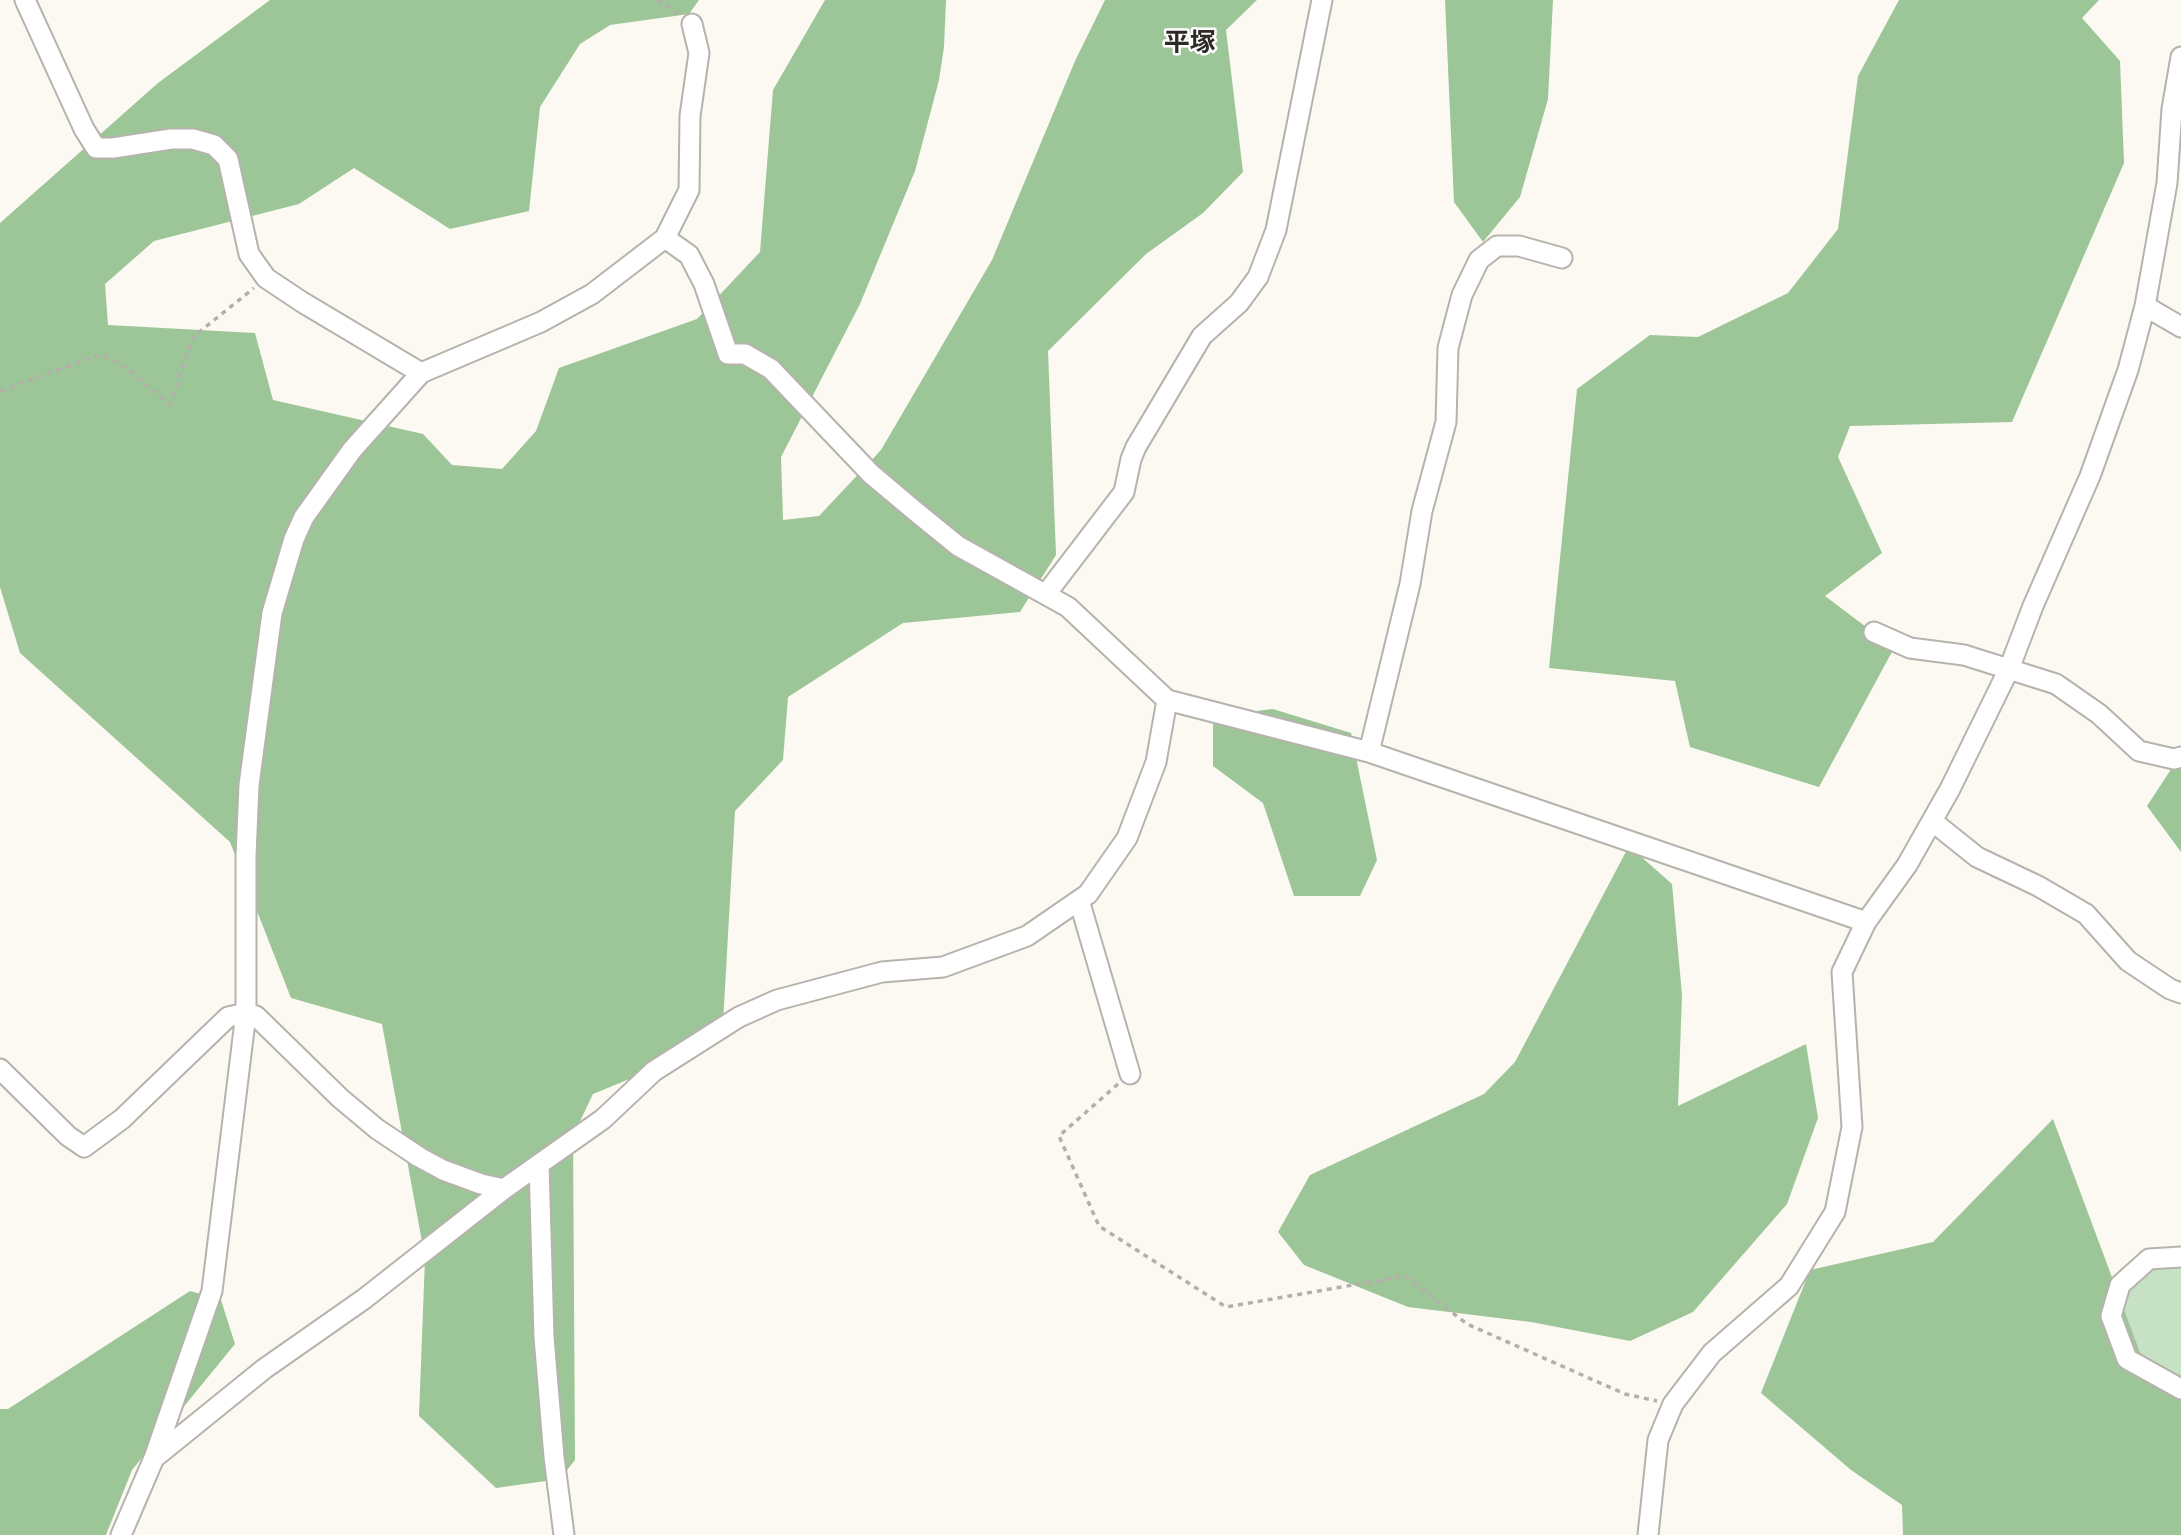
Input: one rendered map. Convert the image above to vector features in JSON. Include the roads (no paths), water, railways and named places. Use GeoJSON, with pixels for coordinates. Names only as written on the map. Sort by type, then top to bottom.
{"type":"FeatureCollection","features":[{"type":"Feature","properties":{"kind":"street"},"geometry":{"type":"LineString","coordinates":[[25,0],[79,119],[96,148],[171,139],[194,139],[214,145],[228,159],[249,254],[266,278],[421,373]]}},
{"type":"Feature","properties":{"kind":"street"},"geometry":{"type":"LineString","coordinates":[[1046,594],[1124,492],[1136,447],[1202,336],[1239,303],[1258,276],[1276,230],[1322,0]]}},
{"type":"Feature","properties":{"kind":"street"},"geometry":{"type":"LineString","coordinates":[[121,1535],[154,1458],[212,1292],[246,1013],[249,785],[272,613],[294,539],[304,517],[352,450],[421,373],[541,322],[592,294],[665,238],[689,190],[690,116],[699,53],[692,23]]}},
{"type":"Feature","properties":{"kind":"street"},"geometry":{"type":"LineString","coordinates":[[1648,1535],[1658,1440],[1673,1404],[1712,1353],[1789,1286],[1835,1212],[1852,1128],[1842,972],[1866,922],[1907,865],[1932,821],[2009,669],[2033,606],[2090,476],[2128,370],[2145,306],[2167,183],[2172,109],[2181,57]]}},
{"type":"Feature","properties":{"kind":"street"},"geometry":{"type":"LineString","coordinates":[[665,238],[689,255],[721,327],[728,354],[745,354],[771,369],[871,474],[958,547],[1068,607],[1167,700],[1369,752],[1866,922]]}},
{"type":"Feature","properties":{"kind":"street"},"geometry":{"type":"LineString","coordinates":[[1369,752],[1410,584],[1422,511],[1446,422],[1448,348],[1461,295],[1479,260],[1497,246],[1519,246],[1562,258]]}},
{"type":"Feature","properties":{"kind":"street"},"geometry":{"type":"LineString","coordinates":[[2145,306],[2181,327]]}},
{"type":"Feature","properties":{"kind":"street"},"geometry":{"type":"LineString","coordinates":[[1874,632],[1910,648],[1964,655],[2056,684],[2099,714],[2139,751],[2174,759],[2181,757]]}},
{"type":"Feature","properties":{"kind":"street"},"geometry":{"type":"LineString","coordinates":[[154,1458],[264,1369],[364,1299],[504,1189],[603,1119],[654,1071],[739,1017],[777,1000],[882,972],[943,967],[1027,936],[1088,894],[1127,838],[1156,762],[1167,700]]}},
{"type":"Feature","properties":{"kind":"street"},"geometry":{"type":"LineString","coordinates":[[1932,821],[1978,857],[2038,886],[2086,914],[2128,961],[2170,989],[2181,993]]}},
{"type":"Feature","properties":{"kind":"street"},"geometry":{"type":"LineString","coordinates":[[1079,900],[1130,1074]]}},
{"type":"Feature","properties":{"kind":"street"},"geometry":{"type":"LineString","coordinates":[[0,1069],[68,1136],[84,1147],[122,1119],[228,1017],[246,1013],[256,1016],[340,1098],[377,1129],[418,1157],[443,1170],[504,1189]]}},
{"type":"Feature","properties":{"kind":"street"},"geometry":{"type":"LineString","coordinates":[[539,1164],[544,1337],[554,1457],[564,1535]]}},
{"type":"Feature","properties":{"kind":"street"},"geometry":{"type":"LineString","coordinates":[[2181,1257],[2149,1259],[2120,1285],[2111,1317],[2127,1359],[2181,1390]]}},
{"type":"Feature","properties":{"kind":"district","name":"平塚"},"geometry":{"type":"Point","coordinates":[1190,44]}}]}
